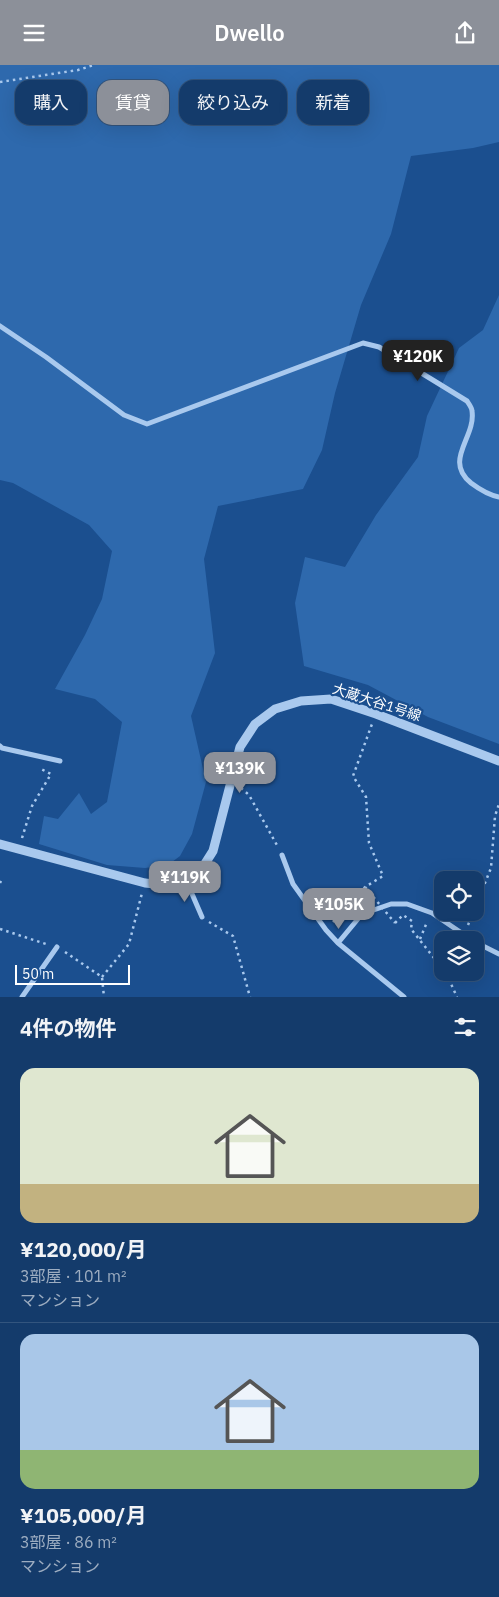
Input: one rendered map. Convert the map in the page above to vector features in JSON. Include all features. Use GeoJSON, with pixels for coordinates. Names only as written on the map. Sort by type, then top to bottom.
{"type":"FeatureCollection","features":[{"type":"Feature","properties":{"kind":"street"},"geometry":{"type":"LineString","coordinates":[[0,326],[46,357],[124,415],[147,424],[363,343],[379,347],[468,401],[472,410],[472,423],[458,462],[462,475],[473,485],[499,497]]}},
{"type":"Feature","properties":{"kind":"street","name":"大蔵大谷1号線"},"geometry":{"type":"LineString","coordinates":[[186,881],[201,870],[213,851],[240,747],[254,724],[275,709],[301,701],[331,699],[376,713],[499,761]]}},
{"type":"Feature","properties":{"kind":"street"},"geometry":{"type":"LineString","coordinates":[[0,746],[60,761]]}},
{"type":"Feature","properties":{"kind":"street"},"geometry":{"type":"LineString","coordinates":[[0,844],[145,883],[165,885],[186,881],[202,917]]}},
{"type":"Feature","properties":{"kind":"street"},"geometry":{"type":"LineString","coordinates":[[282,855],[293,884],[326,931],[404,997]]}},
{"type":"Feature","properties":{"kind":"street"},"geometry":{"type":"LineString","coordinates":[[338,943],[362,914],[392,903],[407,904],[432,913],[459,931]]}},
{"type":"Feature","properties":{"kind":"street"},"geometry":{"type":"LineString","coordinates":[[484,946],[499,954]]}},
{"type":"Feature","properties":{"kind":"street"},"geometry":{"type":"LineString","coordinates":[[22,997],[56,947]]}},
{"type":"Feature","properties":{"kind":"path"},"geometry":{"type":"LineString","coordinates":[[0,82],[78,70],[94,65]]}},
{"type":"Feature","properties":{"kind":"path"},"geometry":{"type":"LineString","coordinates":[[326,931],[365,887],[383,876],[369,843],[366,797],[353,776],[376,713]]}},
{"type":"Feature","properties":{"kind":"path"},"geometry":{"type":"LineString","coordinates":[[19,849],[32,806],[52,775]]}},
{"type":"Feature","properties":{"kind":"path"},"geometry":{"type":"LineString","coordinates":[[231,780],[249,795],[282,855]]}},
{"type":"Feature","properties":{"kind":"path"},"geometry":{"type":"LineString","coordinates":[[484,886],[491,868],[494,817],[499,803]]}},
{"type":"Feature","properties":{"kind":"path"},"geometry":{"type":"LineString","coordinates":[[102,977],[129,944],[145,883]]}},
{"type":"Feature","properties":{"kind":"path"},"geometry":{"type":"LineString","coordinates":[[365,887],[395,923],[403,915],[412,921],[411,929],[434,957]]}},
{"type":"Feature","properties":{"kind":"path"},"geometry":{"type":"LineString","coordinates":[[420,939],[432,913]]}},
{"type":"Feature","properties":{"kind":"path"},"geometry":{"type":"LineString","coordinates":[[202,917],[233,936],[250,997]]}},
{"type":"Feature","properties":{"kind":"path"},"geometry":{"type":"LineString","coordinates":[[450,981],[457,997]]}},
{"type":"Feature","properties":{"kind":"shaded area"},"geometry":{"type":"Polygon","coordinates":[[[0,65],[499,65],[499,142],[473,148],[411,156],[391,234],[361,305],[335,393],[322,450],[303,489],[218,506],[204,559],[215,653],[191,716],[206,782],[192,834],[180,856],[168,865],[145,868],[107,865],[39,844],[44,816],[58,819],[79,793],[91,814],[107,802],[122,722],[95,699],[55,689],[85,635],[102,599],[112,551],[89,525],[13,483],[0,480],[0,65]]]}},
{"type":"Feature","properties":{"kind":"shaded area"},"geometry":{"type":"Polygon","coordinates":[[[499,295],[499,744],[428,717],[368,685],[304,666],[295,603],[305,557],[345,567],[376,515],[418,457],[427,416],[459,348],[483,330],[499,295]]]}}]}
